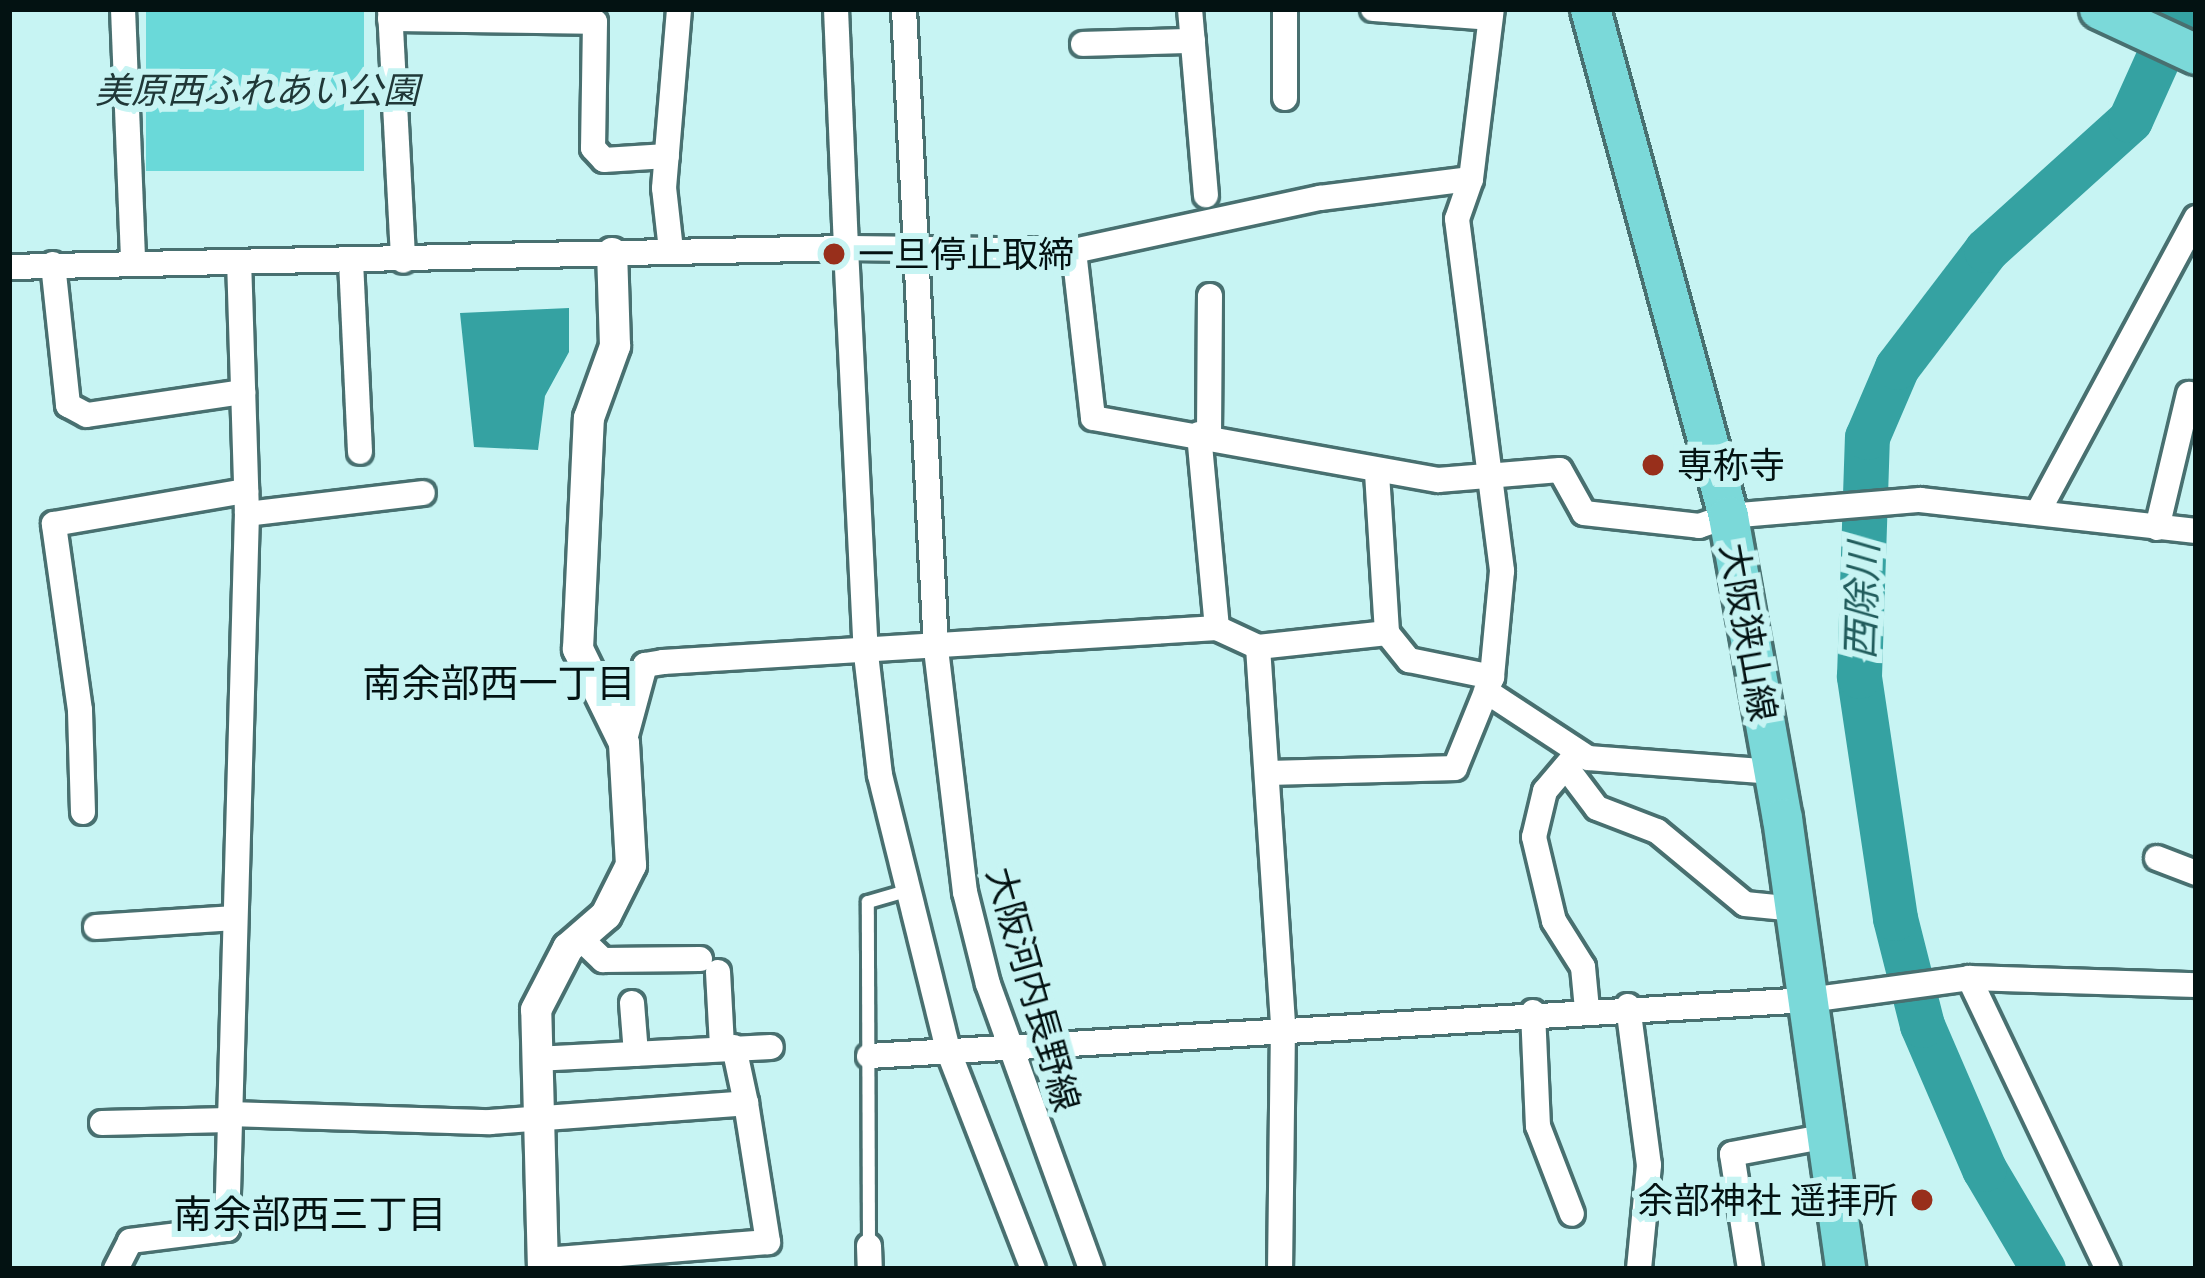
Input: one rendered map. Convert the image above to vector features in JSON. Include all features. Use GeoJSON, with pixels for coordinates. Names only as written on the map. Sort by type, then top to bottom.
{"type":"FeatureCollection","features":[{"type":"Feature","properties":{"kind":"main road","name":"大阪狭山線"},"geometry":{"type":"LineString","coordinates":[[1590,9],[1728,516],[1796,909],[1844,1269]]}},
{"type":"Feature","properties":{"kind":"main road"},"geometry":{"type":"LineString","coordinates":[[2119,15],[2196,54]]}},
{"type":"Feature","properties":{"kind":"street"},"geometry":{"type":"LineString","coordinates":[[123,9],[133,261]]}},
{"type":"Feature","properties":{"kind":"street"},"geometry":{"type":"LineString","coordinates":[[671,250],[667,156],[679,9]]}},
{"type":"Feature","properties":{"kind":"street"},"geometry":{"type":"LineString","coordinates":[[836,9],[866,654],[880,775],[948,1050],[1033,1269]]}},
{"type":"Feature","properties":{"kind":"street","name":"大阪河内長野線"},"geometry":{"type":"LineString","coordinates":[[904,9],[935,649],[964,892],[1011,1048],[1091,1269]]}},
{"type":"Feature","properties":{"kind":"street"},"geometry":{"type":"LineString","coordinates":[[1190,9],[1206,195]]}},
{"type":"Feature","properties":{"kind":"street"},"geometry":{"type":"LineString","coordinates":[[1285,98],[1286,9]]}},
{"type":"Feature","properties":{"kind":"street"},"geometry":{"type":"LineString","coordinates":[[1270,773],[1454,768],[1489,684],[1502,572],[1485,476],[1479,370],[1457,219],[1471,179],[1491,14],[1372,9]]}},
{"type":"Feature","properties":{"kind":"street"},"geometry":{"type":"LineString","coordinates":[[403,261],[390,14],[595,22],[593,148],[604,160],[667,156]]}},
{"type":"Feature","properties":{"kind":"street"},"geometry":{"type":"LineString","coordinates":[[1083,44],[1192,41]]}},
{"type":"Feature","properties":{"kind":"street"},"geometry":{"type":"LineString","coordinates":[[9,267],[133,261],[403,261],[671,250],[1075,251],[1320,198],[1471,179]]}},
{"type":"Feature","properties":{"kind":"street"},"geometry":{"type":"LineString","coordinates":[[2039,510],[2196,218]]}},
{"type":"Feature","properties":{"kind":"street"},"geometry":{"type":"LineString","coordinates":[[1075,251],[1093,418],[1204,435],[1377,473],[1485,476],[1560,470],[1584,513],[1699,526],[1728,516],[1910,500],[2039,510],[2196,531]]}},
{"type":"Feature","properties":{"kind":"street"},"geometry":{"type":"LineString","coordinates":[[612,253],[615,346],[589,418],[578,649],[624,743]]}},
{"type":"Feature","properties":{"kind":"street"},"geometry":{"type":"LineString","coordinates":[[351,261],[346,402],[360,452]]}},
{"type":"Feature","properties":{"kind":"street"},"geometry":{"type":"LineString","coordinates":[[116,1269],[130,1241],[227,1229],[247,503],[238,262]]}},
{"type":"Feature","properties":{"kind":"street"},"geometry":{"type":"LineString","coordinates":[[53,264],[68,405],[87,416],[243,392]]}},
{"type":"Feature","properties":{"kind":"street"},"geometry":{"type":"LineString","coordinates":[[1210,296],[1204,435],[1216,628]]}},
{"type":"Feature","properties":{"kind":"street"},"geometry":{"type":"LineString","coordinates":[[2157,528],[2188,394]]}},
{"type":"Feature","properties":{"kind":"street"},"geometry":{"type":"LineString","coordinates":[[1377,473],[1387,633],[1409,660],[1489,684],[1572,759],[1597,808],[1657,831],[1745,904],[1796,909]]}},
{"type":"Feature","properties":{"kind":"street"},"geometry":{"type":"LineString","coordinates":[[83,812],[80,710],[54,524],[247,503],[423,494]]}},
{"type":"Feature","properties":{"kind":"street"},"geometry":{"type":"LineString","coordinates":[[580,938],[603,960],[709,966],[746,1103],[767,1242],[673,1259],[542,1264],[533,1120],[536,1010],[580,938],[606,916],[631,865],[624,743],[645,665],[1216,628],[1258,647],[1387,633]]}},
{"type":"Feature","properties":{"kind":"street"},"geometry":{"type":"LineString","coordinates":[[1258,647],[1270,773],[1283,1026],[1280,1269]]}},
{"type":"Feature","properties":{"kind":"street"},"geometry":{"type":"LineString","coordinates":[[1572,759],[1774,772]]}},
{"type":"Feature","properties":{"kind":"street"},"geometry":{"type":"LineString","coordinates":[[1572,759],[1537,813],[1536,855],[1554,921],[1583,968],[1587,1009]]}},
{"type":"Feature","properties":{"kind":"street"},"geometry":{"type":"LineString","coordinates":[[2156,858],[2196,873]]}},
{"type":"Feature","properties":{"kind":"street"},"geometry":{"type":"LineString","coordinates":[[96,927],[235,918]]}},
{"type":"Feature","properties":{"kind":"street"},"geometry":{"type":"LineString","coordinates":[[869,1056],[1283,1026],[1809,1000],[1963,979],[2196,985]]}},
{"type":"Feature","properties":{"kind":"street"},"geometry":{"type":"LineString","coordinates":[[1963,979],[2108,1269]]}},
{"type":"Feature","properties":{"kind":"street"},"geometry":{"type":"LineString","coordinates":[[632,1003],[636,1054]]}},
{"type":"Feature","properties":{"kind":"street"},"geometry":{"type":"LineString","coordinates":[[1628,1006],[1649,1165],[1639,1269]]}},
{"type":"Feature","properties":{"kind":"street"},"geometry":{"type":"LineString","coordinates":[[1533,1012],[1538,1126],[1572,1214]]}},
{"type":"Feature","properties":{"kind":"street"},"geometry":{"type":"LineString","coordinates":[[535,1059],[771,1047]]}},
{"type":"Feature","properties":{"kind":"street"},"geometry":{"type":"LineString","coordinates":[[102,1123],[230,1117],[533,1120],[746,1103]]}},
{"type":"Feature","properties":{"kind":"street"},"geometry":{"type":"LineString","coordinates":[[1750,1269],[1732,1154],[1827,1136]]}},
{"type":"Feature","properties":{"kind":"lane"},"geometry":{"type":"LineString","coordinates":[[870,1258],[868,902],[906,891]]}},
{"type":"Feature","properties":{"kind":"green space","name":"美原西ふれあい公園"},"geometry":{"type":"Polygon","coordinates":[[[146,9],[364,9],[364,171],[146,171],[146,9]]]}},
{"type":"Feature","properties":{"kind":"shaded area"},"geometry":{"type":"Polygon","coordinates":[[[569,308],[569,352],[545,396],[538,450],[474,447],[460,313],[569,308]]]}},
{"type":"Feature","properties":{"kind":"waterway","name":"西除川"},"geometry":{"type":"LineString","coordinates":[[2043,1269],[1984,1169],[1922,1025],[1895,918],[1859,676],[1867,437],[1897,367],[1986,250],[2130,120],[2180,9]]}},
{"type":"Feature","properties":{"kind":"place","name":"一旦停止取締"},"geometry":{"type":"Point","coordinates":[834,254]}},
{"type":"Feature","properties":{"kind":"place","name":"専称寺"},"geometry":{"type":"Point","coordinates":[1653,465]}},
{"type":"Feature","properties":{"kind":"place","name":"余部神社 遥拝所"},"geometry":{"type":"Point","coordinates":[1922,1200]}},
{"type":"Feature","properties":{"kind":"district","name":"南余部西一丁目"},"geometry":{"type":"Point","coordinates":[499,683]}},
{"type":"Feature","properties":{"kind":"district","name":"南余部西三丁目"},"geometry":{"type":"Point","coordinates":[310,1214]}}]}
